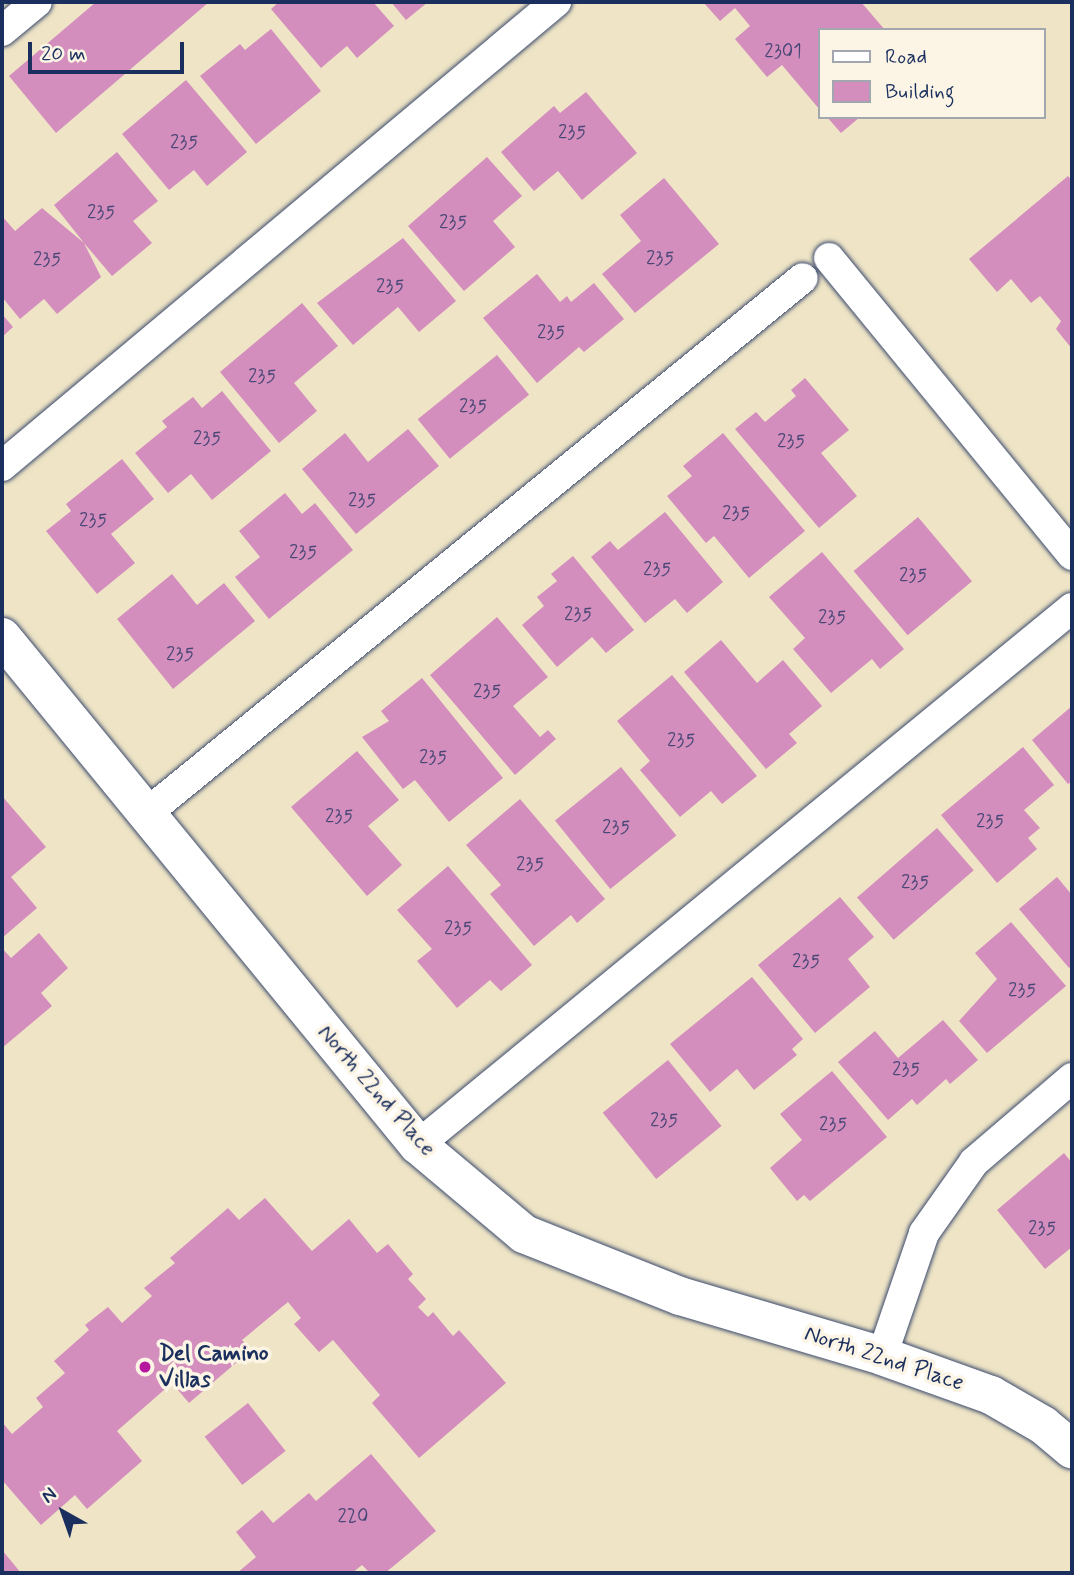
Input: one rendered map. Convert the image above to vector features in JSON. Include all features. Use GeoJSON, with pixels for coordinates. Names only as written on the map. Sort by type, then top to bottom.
{"type":"FeatureCollection","features":[{"type":"Feature","properties":{"kind":"street","name":"North 22nd Place"},"geometry":{"type":"LineString","coordinates":[[2,637],[418,1145],[524,1234],[680,1296],[882,1356],[991,1395],[1043,1424],[1072,1449]]}},
{"type":"Feature","properties":{"kind":"lane"},"geometry":{"type":"LineString","coordinates":[[2,31],[37,2]]}},
{"type":"Feature","properties":{"kind":"lane"},"geometry":{"type":"LineString","coordinates":[[2,466],[556,2]]}},
{"type":"Feature","properties":{"kind":"lane"},"geometry":{"type":"LineString","coordinates":[[829,258],[1072,555]]}},
{"type":"Feature","properties":{"kind":"lane"},"geometry":{"type":"LineString","coordinates":[[147,813],[803,278]]}},
{"type":"Feature","properties":{"kind":"lane"},"geometry":{"type":"LineString","coordinates":[[418,1145],[1072,608]]}},
{"type":"Feature","properties":{"kind":"lane"},"geometry":{"type":"LineString","coordinates":[[882,1356],[924,1233],[974,1162],[1072,1078]]}},
{"type":"Feature","properties":{"kind":"building"},"geometry":{"type":"Polygon","coordinates":[[[96,2],[209,2],[56,133],[9,76],[96,2]]]}},
{"type":"Feature","properties":{"kind":"building"},"geometry":{"type":"Polygon","coordinates":[[[279,2],[373,2],[394,26],[357,58],[347,46],[321,68],[271,9],[279,2]]]}},
{"type":"Feature","properties":{"kind":"building"},"geometry":{"type":"Polygon","coordinates":[[[391,2],[428,2],[406,20],[391,2]]]}},
{"type":"Feature","properties":{"kind":"building"},"geometry":{"type":"Polygon","coordinates":[[[703,2],[861,2],[883,28],[818,28],[818,108],[782,65],[767,77],[735,39],[750,26],[735,8],[720,21],[703,2]]]}},
{"type":"Feature","properties":{"kind":"building"},"geometry":{"type":"Polygon","coordinates":[[[271,29],[321,91],[256,144],[200,76],[240,44],[245,50],[271,29]]]}},
{"type":"Feature","properties":{"kind":"building"},"geometry":{"type":"Polygon","coordinates":[[[186,80],[247,152],[207,186],[194,170],[169,190],[122,134],[186,80]]]}},
{"type":"Feature","properties":{"kind":"building"},"geometry":{"type":"Polygon","coordinates":[[[586,92],[637,153],[582,200],[558,171],[534,191],[501,152],[554,106],[560,113],[586,92]]]}},
{"type":"Feature","properties":{"kind":"building"},"geometry":{"type":"Polygon","coordinates":[[[829,119],[858,119],[841,133],[829,119]]]}},
{"type":"Feature","properties":{"kind":"building"},"geometry":{"type":"Polygon","coordinates":[[[117,152],[158,201],[133,221],[152,243],[112,276],[54,205],[117,152]]]}},
{"type":"Feature","properties":{"kind":"building"},"geometry":{"type":"Polygon","coordinates":[[[487,157],[522,196],[493,221],[515,247],[464,291],[408,226],[487,157]]]}},
{"type":"Feature","properties":{"kind":"building"},"geometry":{"type":"Polygon","coordinates":[[[1068,176],[1072,181],[1072,349],[1056,329],[1061,321],[1040,296],[1031,303],[1011,279],[997,292],[969,259],[1068,176]]]}},
{"type":"Feature","properties":{"kind":"building"},"geometry":{"type":"Polygon","coordinates":[[[664,178],[719,244],[635,313],[602,274],[641,241],[620,215],[664,178]]]}},
{"type":"Feature","properties":{"kind":"building"},"geometry":{"type":"Polygon","coordinates":[[[42,208],[84,243],[101,277],[57,314],[44,299],[20,319],[2,297],[2,216],[15,231],[42,208]]]}},
{"type":"Feature","properties":{"kind":"building"},"geometry":{"type":"Polygon","coordinates":[[[403,238],[456,301],[419,332],[398,307],[353,345],[317,303],[403,238]]]}},
{"type":"Feature","properties":{"kind":"building"},"geometry":{"type":"Polygon","coordinates":[[[537,274],[560,302],[567,296],[571,302],[594,283],[624,319],[584,352],[579,347],[537,383],[483,318],[537,274]]]}},
{"type":"Feature","properties":{"kind":"building"},"geometry":{"type":"Polygon","coordinates":[[[302,303],[338,346],[294,383],[317,411],[279,443],[220,372],[302,303]]]}},
{"type":"Feature","properties":{"kind":"building"},"geometry":{"type":"Polygon","coordinates":[[[2,314],[13,327],[2,337],[2,314]]]}},
{"type":"Feature","properties":{"kind":"building"},"geometry":{"type":"Polygon","coordinates":[[[497,355],[529,395],[450,459],[418,419],[497,355]]]}},
{"type":"Feature","properties":{"kind":"building"},"geometry":{"type":"Polygon","coordinates":[[[805,378],[849,430],[821,453],[857,496],[819,528],[735,429],[756,412],[765,422],[796,396],[791,390],[805,378]]]}},
{"type":"Feature","properties":{"kind":"building"},"geometry":{"type":"Polygon","coordinates":[[[222,391],[271,451],[212,500],[191,474],[168,493],[135,453],[167,427],[162,421],[193,397],[202,408],[222,391]]]}},
{"type":"Feature","properties":{"kind":"building"},"geometry":{"type":"Polygon","coordinates":[[[408,429],[439,466],[356,534],[302,469],[345,433],[368,462],[408,429]]]}},
{"type":"Feature","properties":{"kind":"building"},"geometry":{"type":"Polygon","coordinates":[[[723,433],[805,531],[749,578],[714,536],[706,543],[667,496],[692,476],[683,466],[723,433]]]}},
{"type":"Feature","properties":{"kind":"building"},"geometry":{"type":"Polygon","coordinates":[[[122,459],[154,499],[111,534],[135,563],[97,594],[46,531],[71,511],[66,504],[122,459]]]}},
{"type":"Feature","properties":{"kind":"building"},"geometry":{"type":"Polygon","coordinates":[[[285,493],[302,514],[315,503],[353,550],[269,619],[235,577],[260,557],[239,531],[285,493]]]}},
{"type":"Feature","properties":{"kind":"building"},"geometry":{"type":"Polygon","coordinates":[[[665,512],[723,582],[687,613],[675,599],[645,623],[591,557],[610,541],[618,550],[665,512]]]}},
{"type":"Feature","properties":{"kind":"building"},"geometry":{"type":"Polygon","coordinates":[[[918,517],[972,581],[908,635],[854,571],[918,517]]]}},
{"type":"Feature","properties":{"kind":"building"},"geometry":{"type":"Polygon","coordinates":[[[822,552],[904,649],[880,669],[872,659],[831,693],[793,649],[805,638],[769,597],[822,552]]]}},
{"type":"Feature","properties":{"kind":"building"},"geometry":{"type":"Polygon","coordinates":[[[573,556],[634,630],[606,653],[592,637],[557,667],[522,625],[544,606],[537,597],[557,581],[551,574],[573,556]]]}},
{"type":"Feature","properties":{"kind":"building"},"geometry":{"type":"Polygon","coordinates":[[[172,574],[197,605],[224,583],[255,621],[173,689],[117,619],[172,574]]]}},
{"type":"Feature","properties":{"kind":"building"},"geometry":{"type":"Polygon","coordinates":[[[497,617],[548,677],[513,706],[540,737],[548,730],[556,739],[515,775],[430,675],[497,617]]]}},
{"type":"Feature","properties":{"kind":"building"},"geometry":{"type":"Polygon","coordinates":[[[721,640],[757,683],[783,660],[822,706],[789,734],[797,743],[766,769],[684,672],[721,640]]]}},
{"type":"Feature","properties":{"kind":"building"},"geometry":{"type":"Polygon","coordinates":[[[672,675],[757,776],[722,804],[711,791],[680,817],[640,770],[650,761],[617,721],[672,675]]]}},
{"type":"Feature","properties":{"kind":"building"},"geometry":{"type":"Polygon","coordinates":[[[422,678],[503,778],[449,822],[415,780],[403,789],[362,737],[389,721],[381,711],[422,678]]]}},
{"type":"Feature","properties":{"kind":"building"},"geometry":{"type":"Polygon","coordinates":[[[1072,706],[1072,781],[1068,784],[1032,740],[1072,706]]]}},
{"type":"Feature","properties":{"kind":"building"},"geometry":{"type":"Polygon","coordinates":[[[1023,747],[1054,785],[1024,810],[1040,828],[1028,838],[1037,849],[997,883],[941,815],[1023,747]]]}},
{"type":"Feature","properties":{"kind":"building"},"geometry":{"type":"Polygon","coordinates":[[[357,751],[399,800],[368,826],[402,865],[367,896],[291,807],[357,751]]]}},
{"type":"Feature","properties":{"kind":"building"},"geometry":{"type":"Polygon","coordinates":[[[621,767],[676,835],[610,889],[555,820],[621,767]]]}},
{"type":"Feature","properties":{"kind":"building"},"geometry":{"type":"Polygon","coordinates":[[[2,796],[46,847],[11,877],[37,908],[2,938],[2,796]]]}},
{"type":"Feature","properties":{"kind":"building"},"geometry":{"type":"Polygon","coordinates":[[[520,799],[605,899],[577,923],[571,915],[534,946],[490,894],[501,885],[466,845],[520,799]]]}},
{"type":"Feature","properties":{"kind":"building"},"geometry":{"type":"Polygon","coordinates":[[[937,828],[974,870],[894,940],[857,898],[937,828]]]}},
{"type":"Feature","properties":{"kind":"building"},"geometry":{"type":"Polygon","coordinates":[[[448,866],[532,965],[501,991],[490,980],[457,1008],[417,961],[432,949],[397,910],[448,866]]]}},
{"type":"Feature","properties":{"kind":"building"},"geometry":{"type":"Polygon","coordinates":[[[1057,877],[1072,895],[1072,965],[1069,968],[1019,909],[1057,877]]]}},
{"type":"Feature","properties":{"kind":"building"},"geometry":{"type":"Polygon","coordinates":[[[840,897],[874,937],[848,959],[870,987],[815,1033],[758,965],[840,897]]]}},
{"type":"Feature","properties":{"kind":"building"},"geometry":{"type":"Polygon","coordinates":[[[1011,922],[1066,986],[987,1053],[959,1021],[997,979],[975,953],[1011,922]]]}},
{"type":"Feature","properties":{"kind":"building"},"geometry":{"type":"Polygon","coordinates":[[[39,933],[68,968],[41,993],[52,1006],[2,1048],[2,948],[11,958],[39,933]]]}},
{"type":"Feature","properties":{"kind":"building"},"geometry":{"type":"Polygon","coordinates":[[[752,977],[803,1039],[792,1049],[797,1055],[754,1090],[737,1069],[710,1092],[670,1044],[752,977]]]}},
{"type":"Feature","properties":{"kind":"building"},"geometry":{"type":"Polygon","coordinates":[[[943,1020],[978,1060],[950,1084],[946,1079],[917,1105],[912,1099],[888,1120],[838,1062],[875,1031],[898,1058],[943,1020]]]}},
{"type":"Feature","properties":{"kind":"building"},"geometry":{"type":"Polygon","coordinates":[[[668,1060],[721,1126],[656,1179],[603,1113],[668,1060]]]}},
{"type":"Feature","properties":{"kind":"building"},"geometry":{"type":"Polygon","coordinates":[[[832,1071],[887,1137],[810,1201],[804,1195],[797,1201],[770,1168],[802,1140],[780,1114],[832,1071]]]}},
{"type":"Feature","properties":{"kind":"building"},"geometry":{"type":"Polygon","coordinates":[[[1064,1153],[1072,1163],[1072,1247],[1045,1269],[997,1210],[1064,1153]]]}},
{"type":"Feature","properties":{"kind":"building","name":"Del Camino Villas"},"geometry":{"type":"Polygon","coordinates":[[[265,1198],[312,1251],[349,1219],[377,1253],[388,1244],[413,1274],[408,1279],[426,1299],[418,1307],[428,1317],[433,1312],[453,1336],[459,1330],[506,1383],[419,1458],[372,1403],[380,1395],[333,1340],[319,1352],[294,1324],[301,1318],[288,1302],[242,1340],[251,1350],[189,1403],[172,1383],[117,1431],[142,1461],[87,1509],[75,1495],[41,1525],[2,1480],[2,1422],[12,1434],[43,1407],[36,1398],[65,1373],[54,1361],[89,1330],[85,1325],[108,1307],[122,1323],[152,1296],[144,1288],[175,1263],[170,1258],[228,1208],[239,1220],[265,1198]]]}},
{"type":"Feature","properties":{"kind":"building"},"geometry":{"type":"Polygon","coordinates":[[[248,1403],[286,1451],[242,1485],[205,1437],[248,1403]]]}},
{"type":"Feature","properties":{"kind":"building"},"geometry":{"type":"Polygon","coordinates":[[[371,1454],[436,1531],[385,1573],[370,1573],[362,1565],[352,1573],[237,1573],[256,1557],[236,1532],[262,1510],[273,1523],[309,1493],[316,1501],[371,1454]]]}},
{"type":"Feature","properties":{"kind":"building"},"geometry":{"type":"Polygon","coordinates":[[[2,1550],[21,1573],[2,1573],[2,1550]]]}},
{"type":"Feature","properties":{"kind":"place","name":"Del Camino Villas"},"geometry":{"type":"Point","coordinates":[145,1367]}}]}
